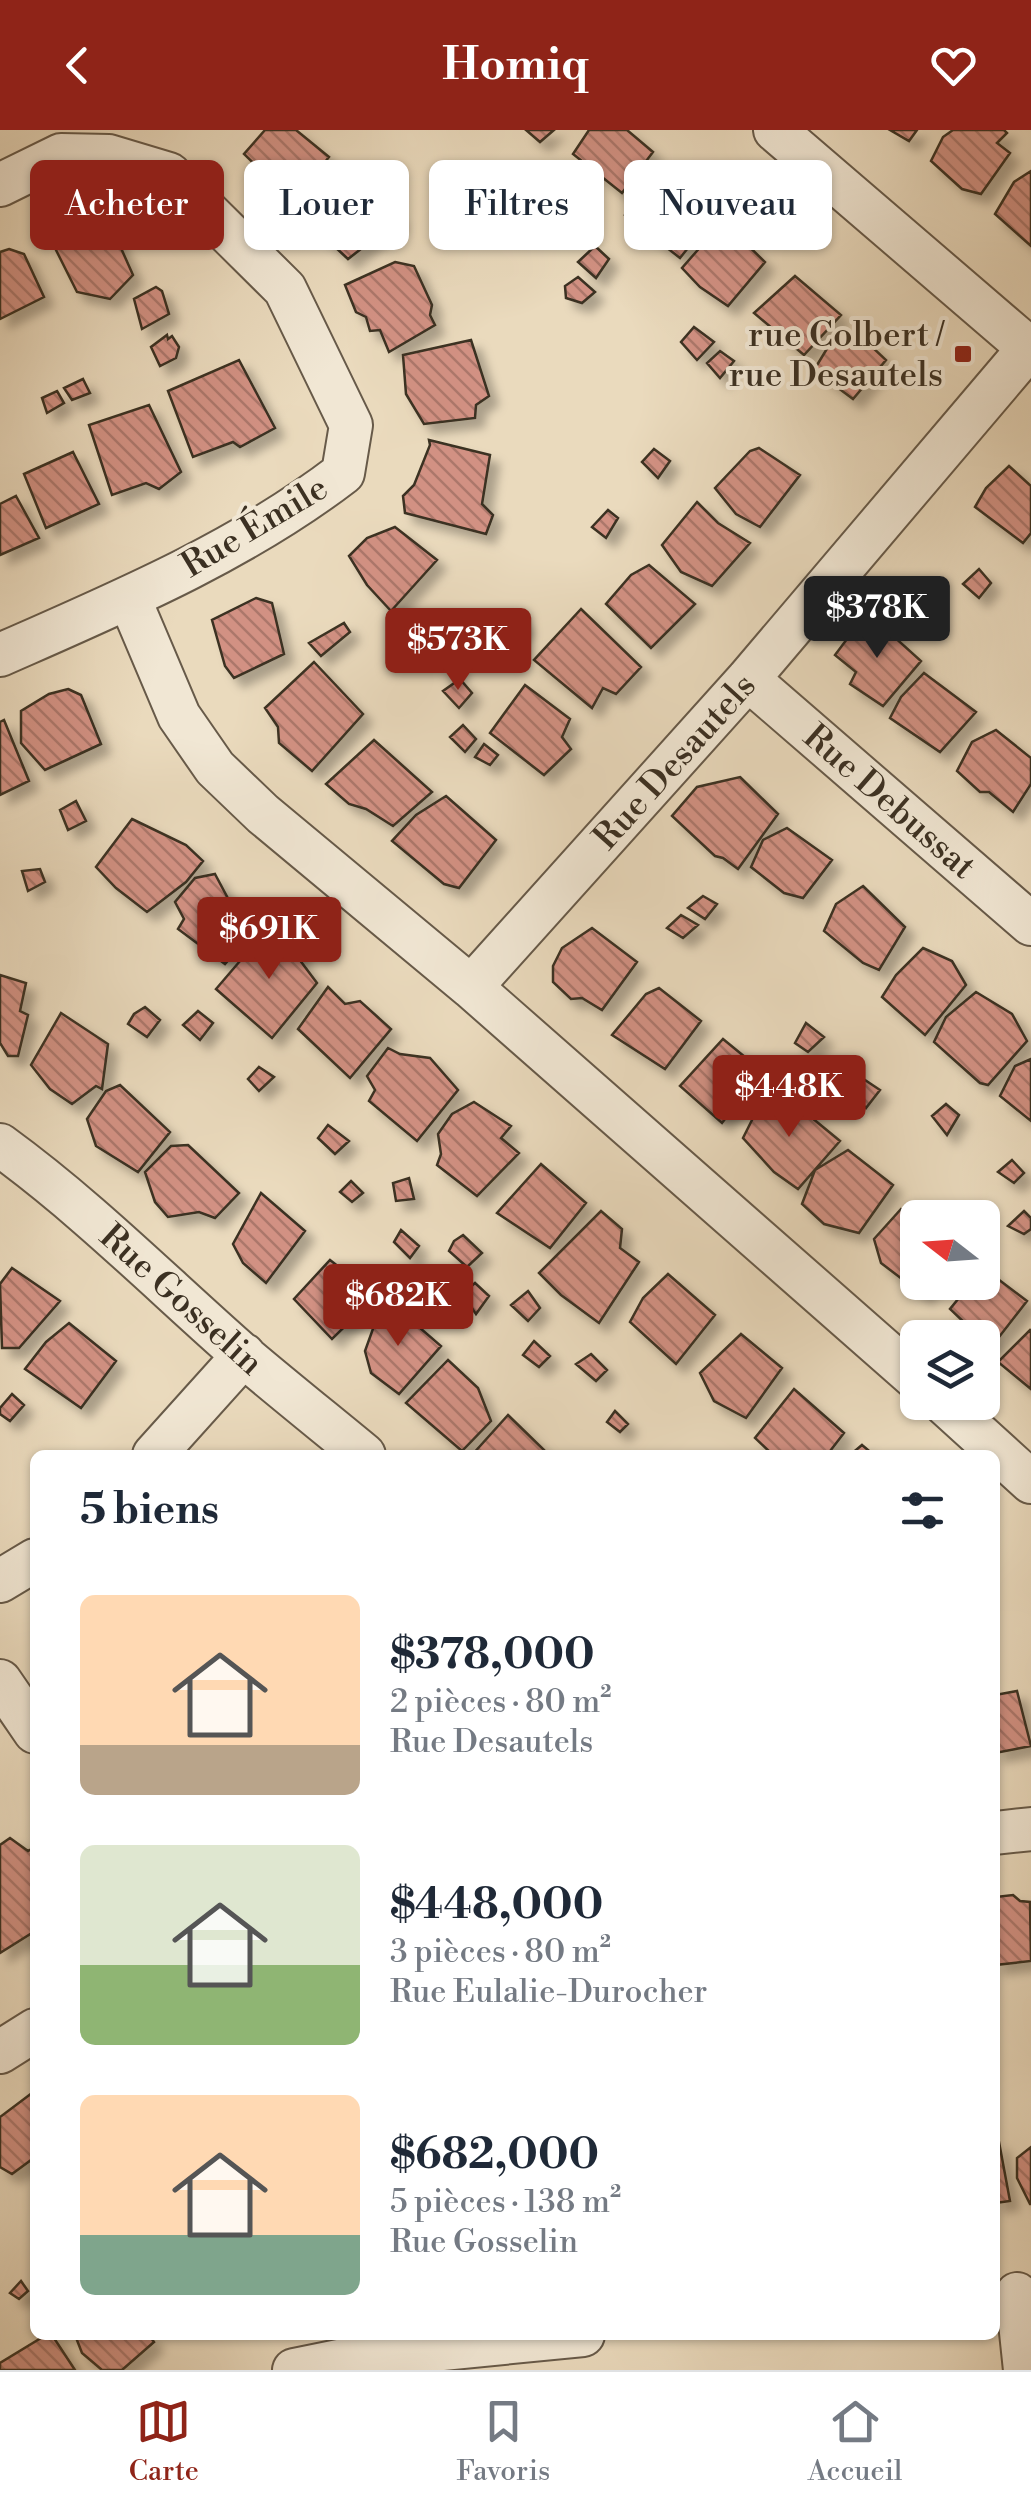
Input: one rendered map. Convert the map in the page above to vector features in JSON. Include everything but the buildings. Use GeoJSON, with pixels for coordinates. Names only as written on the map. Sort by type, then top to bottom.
{"type":"FeatureCollection","features":[{"type":"Feature","properties":{"kind":"street"},"geometry":{"type":"LineString","coordinates":[[775,130],[1030,349]]}},
{"type":"Feature","properties":{"kind":"street","name":"Rue Émile"},"geometry":{"type":"LineString","coordinates":[[0,185],[62,155],[109,156],[169,174],[286,288],[351,425],[343,473],[304,503],[129,598],[0,656]]}},
{"type":"Feature","properties":{"kind":"street","name":"Rue Desautels"},"geometry":{"type":"LineString","coordinates":[[471,987],[748,679],[1030,349]]}},
{"type":"Feature","properties":{"kind":"street"},"geometry":{"type":"LineString","coordinates":[[129,598],[179,716],[215,768],[263,814],[471,987],[900,1364]]}},
{"type":"Feature","properties":{"kind":"street","name":"Rue Debussat"},"geometry":{"type":"LineString","coordinates":[[748,679],[1031,924]]}},
{"type":"Feature","properties":{"kind":"street","name":"Rue Gosselin"},"geometry":{"type":"LineString","coordinates":[[0,1145],[40,1174],[358,1450]]}},
{"type":"Feature","properties":{"kind":"street"},"geometry":{"type":"LineString","coordinates":[[158,1450],[244,1355]]}},
{"type":"Feature","properties":{"kind":"street"},"geometry":{"type":"LineString","coordinates":[[963,1420],[996,1450]]}},
{"type":"Feature","properties":{"kind":"street"},"geometry":{"type":"LineString","coordinates":[[1000,1454],[1031,1482]]}},
{"type":"Feature","properties":{"kind":"street"},"geometry":{"type":"LineString","coordinates":[[0,1581],[30,1563]]}},
{"type":"Feature","properties":{"kind":"street"},"geometry":{"type":"LineString","coordinates":[[0,1681],[30,1725]]}},
{"type":"Feature","properties":{"kind":"street"},"geometry":{"type":"LineString","coordinates":[[1000,1832],[1031,1829]]}},
{"type":"Feature","properties":{"kind":"street"},"geometry":{"type":"LineString","coordinates":[[0,2052],[30,2033]]}},
{"type":"Feature","properties":{"kind":"street"},"geometry":{"type":"LineString","coordinates":[[1014,2294],[1025,2370]]}},
{"type":"Feature","properties":{"kind":"street"},"geometry":{"type":"LineString","coordinates":[[294,2370],[353,2358],[533,2340]]}},
{"type":"Feature","properties":{"kind":"place","name":"rue Colbert / rue Desautels"},"geometry":{"type":"Point","coordinates":[963,354]}}]}
